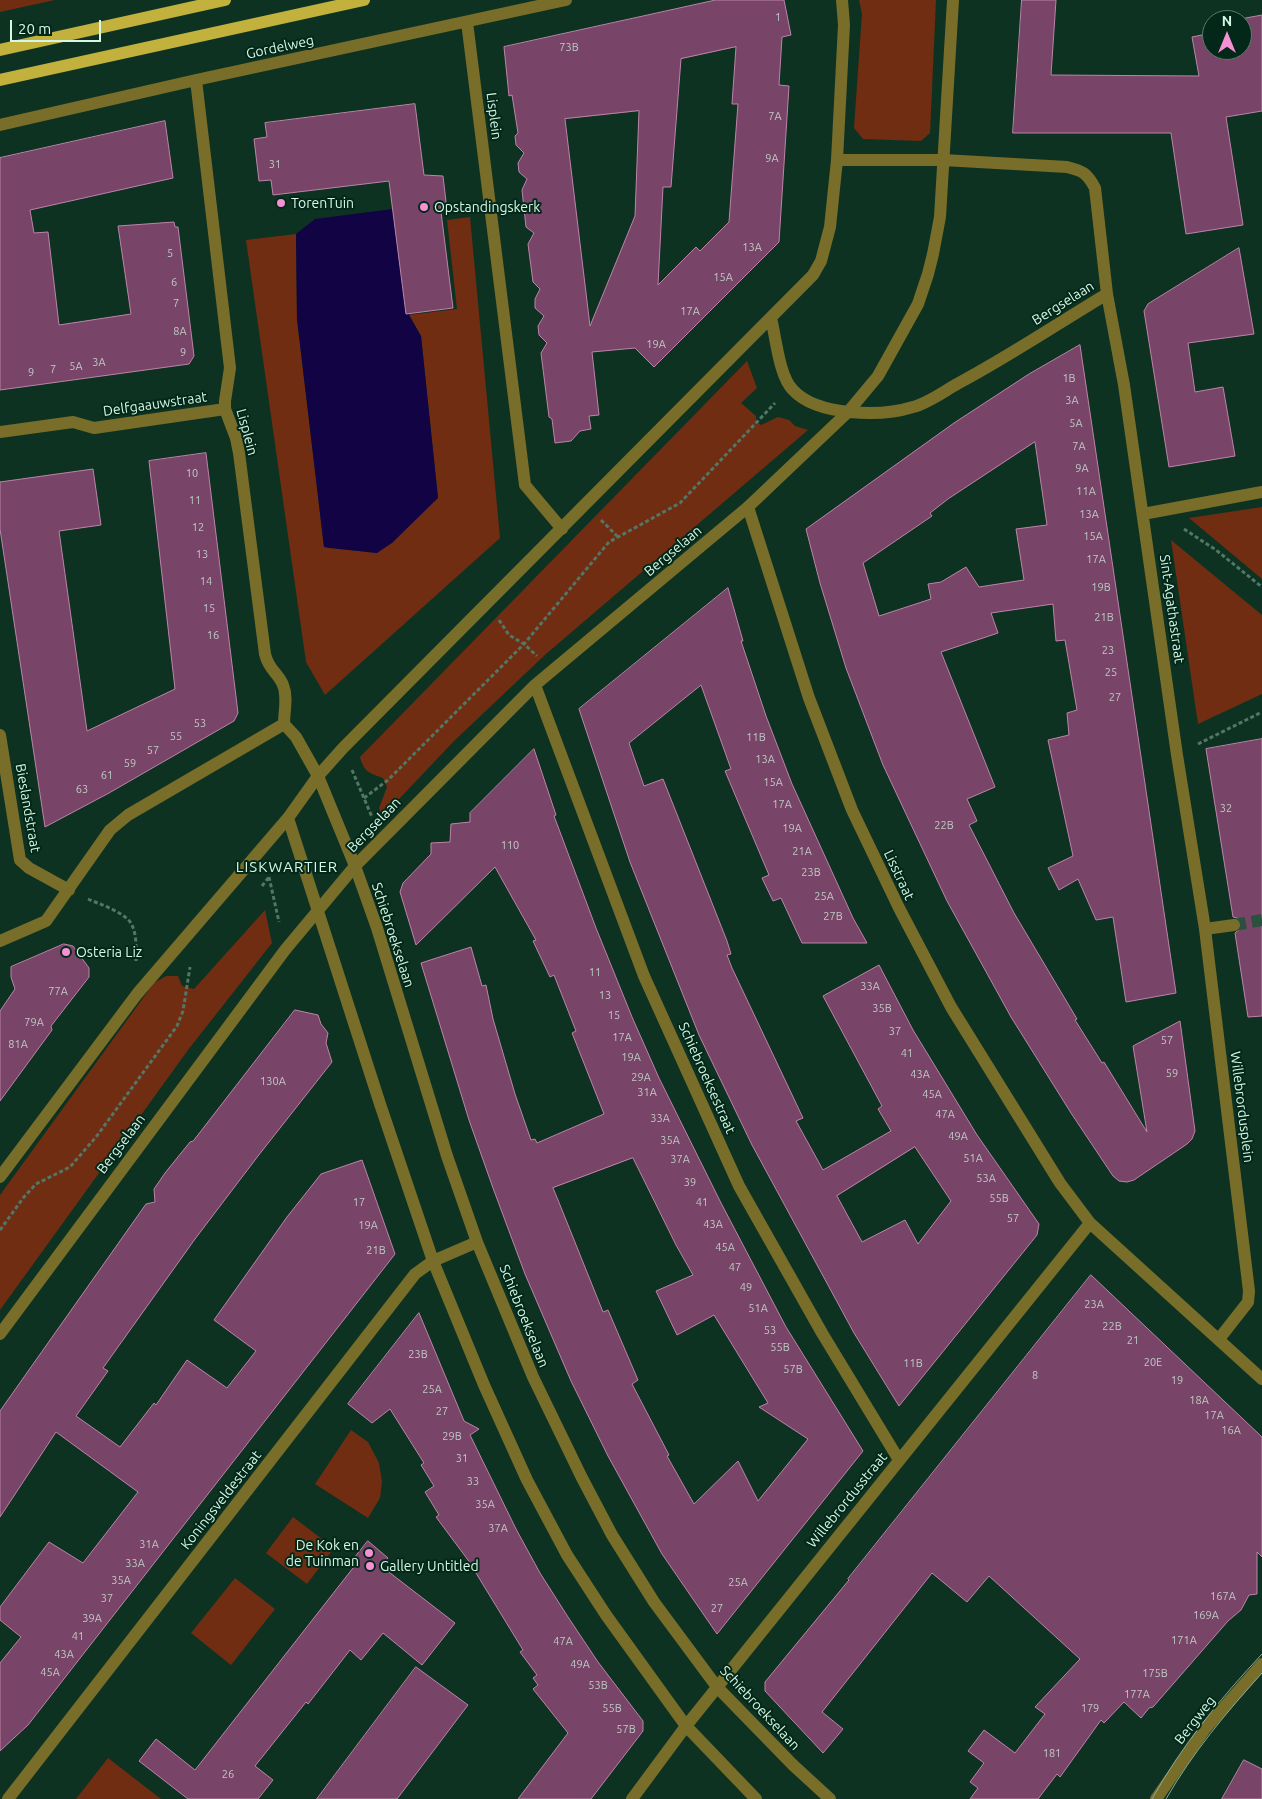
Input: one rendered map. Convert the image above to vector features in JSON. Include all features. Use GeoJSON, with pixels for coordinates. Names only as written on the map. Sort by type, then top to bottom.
{"type":"FeatureCollection","features":[{"type":"Feature","properties":{"kind":"main road"},"geometry":{"type":"LineString","coordinates":[[0,50],[225,0]]}},
{"type":"Feature","properties":{"kind":"main road","name":"Gordelweg"},"geometry":{"type":"LineString","coordinates":[[0,80],[364,0]]}},
{"type":"Feature","properties":{"kind":"street","name":"Gordelweg"},"geometry":{"type":"LineString","coordinates":[[0,125],[196,80],[566,0]]}},
{"type":"Feature","properties":{"kind":"street"},"geometry":{"type":"LineString","coordinates":[[0,1177],[137,994],[288,818],[318,776],[343,748],[813,275],[821,261],[830,227],[837,160],[844,25],[842,0]]}},
{"type":"Feature","properties":{"kind":"street","name":"Bergselaan"},"geometry":{"type":"LineString","coordinates":[[0,1334],[285,950],[355,866],[535,685],[748,507],[848,412],[878,376],[918,304],[928,274],[940,218],[953,0]]}},
{"type":"Feature","properties":{"kind":"street","name":"Lisplein"},"geometry":{"type":"LineString","coordinates":[[467,22],[525,485],[562,529]]}},
{"type":"Feature","properties":{"kind":"street","name":"Lisplein"},"geometry":{"type":"LineString","coordinates":[[196,80],[230,368],[225,409],[236,438],[239,453],[265,654],[271,671],[283,685],[286,700],[284,724]]}},
{"type":"Feature","properties":{"kind":"street","name":"Bergselaan"},"geometry":{"type":"LineString","coordinates":[[790,387],[817,406],[848,412],[893,412],[915,407],[975,375],[1107,294],[1095,188],[1089,177],[1080,170],[1067,167],[943,160],[837,160]]}},
{"type":"Feature","properties":{"kind":"street","name":"Sint-Agathastraat"},"geometry":{"type":"LineString","coordinates":[[1107,294],[1124,385],[1177,755],[1205,929]]}},
{"type":"Feature","properties":{"kind":"street"},"geometry":{"type":"LineString","coordinates":[[771,318],[781,364],[790,387]]}},
{"type":"Feature","properties":{"kind":"street","name":"Delfgaauwstraat"},"geometry":{"type":"LineString","coordinates":[[0,432],[73,422],[94,428],[225,409]]}},
{"type":"Feature","properties":{"kind":"street"},"geometry":{"type":"LineString","coordinates":[[1143,514],[1262,492]]}},
{"type":"Feature","properties":{"kind":"street","name":"Lisstraat"},"geometry":{"type":"LineString","coordinates":[[748,507],[809,698],[852,810],[886,881],[951,1007],[1060,1183],[1090,1223]]}},
{"type":"Feature","properties":{"kind":"street","name":"Schiebroeksestraat"},"geometry":{"type":"LineString","coordinates":[[535,685],[644,976],[739,1186],[822,1333],[899,1460]]}},
{"type":"Feature","properties":{"kind":"street"},"geometry":{"type":"LineString","coordinates":[[0,940],[46,920],[110,830],[128,815],[284,724],[296,737],[318,776]]}},
{"type":"Feature","properties":{"kind":"street","name":"Bieslandstraat"},"geometry":{"type":"LineString","coordinates":[[0,735],[20,860],[29,868],[69,890]]}},
{"type":"Feature","properties":{"kind":"street","name":"Schiebroekselaan"},"geometry":{"type":"LineString","coordinates":[[318,776],[355,866],[377,928],[447,1156],[478,1242],[533,1377],[582,1478],[612,1535],[654,1602],[717,1688],[830,1799]]}},
{"type":"Feature","properties":{"kind":"street"},"geometry":{"type":"LineString","coordinates":[[288,818],[380,1104],[433,1261],[527,1480],[563,1546],[606,1615],[686,1726],[756,1799]]}},
{"type":"Feature","properties":{"kind":"street"},"geometry":{"type":"LineString","coordinates":[[1205,929],[1234,925]]}},
{"type":"Feature","properties":{"kind":"street","name":"Willebrordusplein"},"geometry":{"type":"LineString","coordinates":[[1205,929],[1249,1291],[1248,1302],[1219,1339]]}},
{"type":"Feature","properties":{"kind":"street"},"geometry":{"type":"LineString","coordinates":[[1090,1223],[1262,1379]]}},
{"type":"Feature","properties":{"kind":"street","name":"Willebrordusstraat"},"geometry":{"type":"LineString","coordinates":[[632,1799],[686,1726],[1090,1223]]}},
{"type":"Feature","properties":{"kind":"street","name":"Koningsveldestraat"},"geometry":{"type":"LineString","coordinates":[[8,1799],[415,1274],[433,1261],[478,1242]]}},
{"type":"Feature","properties":{"kind":"street","name":"Bergweg"},"geometry":{"type":"LineString","coordinates":[[1156,1799],[1205,1728],[1262,1664]]}},
{"type":"Feature","properties":{"kind":"path"},"geometry":{"type":"LineString","coordinates":[[364,798],[388,780],[524,644],[609,542],[680,503],[790,387]]}},
{"type":"Feature","properties":{"kind":"path"},"geometry":{"type":"LineString","coordinates":[[1157,511],[1216,550],[1262,586]]}},
{"type":"Feature","properties":{"kind":"path"},"geometry":{"type":"LineString","coordinates":[[487,604],[509,635],[524,644],[552,671]]}},
{"type":"Feature","properties":{"kind":"path"},"geometry":{"type":"LineString","coordinates":[[1177,755],[1262,712]]}},
{"type":"Feature","properties":{"kind":"path"},"geometry":{"type":"LineString","coordinates":[[343,748],[382,838]]}},
{"type":"Feature","properties":{"kind":"path"},"geometry":{"type":"LineString","coordinates":[[264,844],[285,950]]}},
{"type":"Feature","properties":{"kind":"path"},"geometry":{"type":"LineString","coordinates":[[257,891],[270,878]]}},
{"type":"Feature","properties":{"kind":"path"},"geometry":{"type":"LineString","coordinates":[[69,890],[124,916],[132,924],[135,937],[137,994]]}},
{"type":"Feature","properties":{"kind":"path"},"geometry":{"type":"LineString","coordinates":[[0,1230],[36,1184],[70,1167],[96,1138],[177,1026],[183,1011],[190,967],[196,960]]}},
{"type":"Feature","properties":{"kind":"shaded area"},"geometry":{"type":"Polygon","coordinates":[[[0,0],[55,0],[0,12],[0,0]]]}},
{"type":"Feature","properties":{"kind":"shaded area"},"geometry":{"type":"Polygon","coordinates":[[[859,0],[936,0],[930,133],[921,141],[863,139],[854,128],[862,14],[859,0]]]}},
{"type":"Feature","properties":{"kind":"shaded area"},"geometry":{"type":"Polygon","coordinates":[[[393,209],[409,315],[421,336],[438,498],[392,543],[377,553],[324,547],[297,319],[296,234],[315,219],[393,209]]]}},
{"type":"Feature","properties":{"kind":"shaded area"},"geometry":{"type":"Polygon","coordinates":[[[470,217],[500,538],[325,695],[306,662],[246,240],[296,234],[297,319],[324,547],[377,553],[438,498],[421,336],[409,315],[457,309],[447,220],[470,217]]]}},
{"type":"Feature","properties":{"kind":"shaded area"},"geometry":{"type":"Polygon","coordinates":[[[747,361],[757,388],[741,403],[756,416],[756,421],[761,425],[778,417],[789,420],[795,426],[808,430],[546,654],[454,741],[382,817],[379,808],[387,787],[383,778],[365,769],[360,757],[747,361]]]}},
{"type":"Feature","properties":{"kind":"shaded area"},"geometry":{"type":"Polygon","coordinates":[[[1262,507],[1262,579],[1189,518],[1262,507]]]}},
{"type":"Feature","properties":{"kind":"shaded area"},"geometry":{"type":"Polygon","coordinates":[[[1171,540],[1262,615],[1262,694],[1198,724],[1171,540]]]}},
{"type":"Feature","properties":{"kind":"shaded area"},"geometry":{"type":"Polygon","coordinates":[[[265,910],[272,943],[188,1050],[0,1310],[0,1195],[154,983],[166,976],[178,976],[182,986],[194,989],[265,910]]]}},
{"type":"Feature","properties":{"kind":"shaded area"},"geometry":{"type":"Polygon","coordinates":[[[351,1430],[368,1442],[379,1463],[382,1482],[380,1498],[368,1518],[315,1484],[351,1430]]]}},
{"type":"Feature","properties":{"kind":"shaded area"},"geometry":{"type":"Polygon","coordinates":[[[293,1517],[334,1548],[307,1584],[266,1553],[293,1517]]]}},
{"type":"Feature","properties":{"kind":"shaded area"},"geometry":{"type":"Polygon","coordinates":[[[235,1578],[275,1609],[231,1665],[191,1633],[235,1578]]]}},
{"type":"Feature","properties":{"kind":"shaded area"},"geometry":{"type":"Polygon","coordinates":[[[108,1758],[161,1799],[76,1799],[108,1758]]]}},
{"type":"Feature","properties":{"kind":"building"},"geometry":{"type":"Polygon","coordinates":[[[716,0],[784,0],[791,35],[782,37],[779,85],[789,86],[779,242],[654,367],[635,348],[592,352],[599,415],[589,416],[591,429],[580,431],[571,441],[555,443],[552,419],[549,417],[541,353],[547,343],[539,335],[538,326],[544,316],[535,308],[535,299],[540,289],[533,282],[528,244],[534,233],[526,227],[522,190],[527,179],[519,172],[518,163],[524,153],[516,145],[515,136],[518,133],[512,95],[509,96],[504,47],[716,0]],[[736,47],[681,59],[671,187],[663,187],[658,285],[696,247],[700,251],[729,222],[738,104],[732,104],[736,47]],[[639,111],[565,119],[590,326],[635,216],[639,111]]]}},
{"type":"Feature","properties":{"kind":"building"},"geometry":{"type":"Polygon","coordinates":[[[1022,0],[1056,0],[1051,75],[1199,76],[1192,37],[1202,35],[1202,60],[1252,60],[1252,17],[1262,15],[1262,111],[1226,117],[1243,225],[1186,234],[1171,133],[1013,133],[1022,0]]]}},
{"type":"Feature","properties":{"kind":"building","name":"Opstandingskerk"},"geometry":{"type":"Polygon","coordinates":[[[415,104],[424,175],[443,176],[446,202],[440,204],[453,308],[406,314],[389,181],[273,195],[271,180],[259,181],[254,139],[267,137],[265,123],[415,104]]]}},
{"type":"Feature","properties":{"kind":"building"},"geometry":{"type":"Polygon","coordinates":[[[165,121],[173,178],[30,210],[34,233],[48,232],[59,325],[131,314],[118,226],[174,222],[175,227],[178,227],[194,356],[189,364],[0,390],[0,158],[165,121]]]}},
{"type":"Feature","properties":{"kind":"building"},"geometry":{"type":"Polygon","coordinates":[[[1239,248],[1254,334],[1188,343],[1195,392],[1223,387],[1235,456],[1169,467],[1144,311],[1148,304],[1239,248]]]}},
{"type":"Feature","properties":{"kind":"building"},"geometry":{"type":"Polygon","coordinates":[[[1080,345],[1176,993],[1126,1002],[1113,917],[1096,920],[1078,879],[1059,890],[1048,868],[1073,856],[1048,740],[1069,735],[1067,713],[1077,710],[1065,640],[1056,641],[1053,604],[991,613],[998,633],[941,652],[995,787],[967,799],[977,821],[969,825],[1014,913],[1077,1019],[1075,1020],[1102,1063],[1104,1062],[1147,1132],[1133,1046],[1180,1021],[1195,1131],[1192,1139],[1187,1144],[1134,1180],[1127,1182],[1119,1181],[1113,1176],[1071,1113],[1011,1017],[947,901],[883,765],[846,668],[806,529],[954,423],[1029,374],[1080,345]],[[1035,442],[948,499],[930,513],[932,516],[863,563],[879,616],[931,599],[928,584],[941,582],[966,567],[979,587],[1024,580],[1016,529],[1047,525],[1035,442]]]}},
{"type":"Feature","properties":{"kind":"building"},"geometry":{"type":"Polygon","coordinates":[[[206,453],[238,713],[234,721],[109,793],[45,827],[0,529],[0,482],[93,469],[101,525],[59,531],[87,731],[175,689],[149,461],[206,453]]]}},
{"type":"Feature","properties":{"kind":"building"},"geometry":{"type":"Polygon","coordinates":[[[728,588],[743,641],[741,641],[766,716],[792,784],[853,918],[867,943],[802,943],[781,898],[773,901],[762,878],[769,875],[725,771],[731,769],[701,685],[629,743],[644,786],[663,779],[727,941],[731,954],[727,955],[732,968],[803,1118],[796,1121],[823,1170],[891,1131],[878,1109],[882,1106],[823,996],[879,965],[913,1030],[977,1135],[1039,1224],[1037,1235],[899,1406],[854,1333],[752,1145],[699,1035],[630,862],[579,709],[728,588]],[[915,1147],[837,1196],[862,1242],[905,1220],[918,1244],[951,1201],[915,1147]]]}},
{"type":"Feature","properties":{"kind":"building"},"geometry":{"type":"Polygon","coordinates":[[[1262,739],[1262,1016],[1248,1017],[1235,933],[1241,928],[1242,923],[1233,917],[1206,749],[1262,739]]]}},
{"type":"Feature","properties":{"kind":"building"},"geometry":{"type":"Polygon","coordinates":[[[534,749],[556,815],[554,816],[596,928],[659,1078],[721,1203],[786,1327],[863,1451],[717,1634],[662,1554],[608,1456],[571,1381],[525,1274],[493,1188],[469,1120],[421,963],[471,947],[482,986],[486,985],[493,1019],[531,1140],[535,1139],[537,1143],[604,1114],[572,1033],[576,1031],[554,975],[550,977],[533,941],[536,940],[495,867],[416,945],[400,892],[403,883],[431,854],[431,843],[450,842],[451,824],[470,822],[470,813],[534,749]],[[633,1158],[553,1188],[603,1312],[608,1310],[638,1380],[632,1384],[669,1455],[667,1456],[694,1504],[738,1461],[758,1501],[808,1439],[759,1407],[768,1403],[714,1315],[677,1335],[656,1291],[693,1275],[633,1158]]]}},
{"type":"Feature","properties":{"kind":"building"},"geometry":{"type":"Polygon","coordinates":[[[64,944],[73,946],[89,968],[89,977],[51,1026],[52,1030],[0,1101],[0,1011],[15,989],[11,977],[11,967],[64,944]]]}},
{"type":"Feature","properties":{"kind":"building"},"geometry":{"type":"Polygon","coordinates":[[[295,1010],[318,1015],[321,1024],[328,1033],[326,1043],[332,1062],[195,1239],[103,1368],[108,1371],[76,1416],[120,1447],[154,1403],[156,1405],[187,1360],[227,1388],[256,1351],[214,1320],[287,1217],[321,1174],[362,1160],[395,1254],[28,1725],[0,1751],[0,1663],[21,1637],[0,1620],[0,1607],[49,1542],[83,1563],[138,1492],[56,1432],[0,1517],[0,1411],[146,1204],[155,1202],[154,1189],[165,1173],[190,1142],[193,1141],[295,1010]]]}},
{"type":"Feature","properties":{"kind":"building"},"geometry":{"type":"Polygon","coordinates":[[[1091,1275],[1262,1437],[1262,1557],[1257,1552],[1257,1594],[1249,1595],[1241,1610],[1228,1621],[1153,1707],[1149,1708],[1141,1718],[1124,1702],[1104,1723],[1101,1720],[1060,1777],[1057,1774],[1038,1799],[970,1799],[978,1788],[970,1782],[984,1763],[968,1751],[984,1730],[1015,1753],[1045,1714],[1035,1707],[1080,1659],[989,1576],[967,1602],[932,1573],[822,1712],[843,1729],[823,1753],[765,1691],[765,1682],[849,1580],[1091,1275]]]}},
{"type":"Feature","properties":{"kind":"building"},"geometry":{"type":"Polygon","coordinates":[[[419,1313],[464,1421],[479,1429],[470,1435],[540,1573],[598,1662],[643,1721],[643,1731],[591,1799],[518,1799],[568,1733],[533,1689],[538,1685],[533,1678],[537,1675],[520,1652],[523,1650],[468,1560],[436,1517],[439,1515],[425,1492],[434,1486],[421,1465],[424,1463],[390,1409],[372,1423],[348,1404],[419,1313]]]}},
{"type":"Feature","properties":{"kind":"building"},"geometry":{"type":"Polygon","coordinates":[[[368,1541],[388,1558],[381,1566],[455,1623],[422,1665],[383,1633],[361,1660],[350,1650],[308,1704],[306,1702],[255,1766],[273,1780],[258,1799],[188,1799],[139,1761],[156,1739],[195,1770],[353,1568],[349,1565],[368,1541]]]}},
{"type":"Feature","properties":{"kind":"building"},"geometry":{"type":"Polygon","coordinates":[[[416,1667],[468,1705],[397,1799],[317,1799],[416,1667]]]}},
{"type":"Feature","properties":{"kind":"building"},"geometry":{"type":"Polygon","coordinates":[[[1244,1760],[1262,1769],[1262,1799],[1222,1799],[1244,1760]]]}},
{"type":"Feature","properties":{"kind":"tunnel"},"geometry":{"type":"LineString","coordinates":[[1234,925],[1262,920]]}},
{"type":"Feature","properties":{"kind":"tram line"},"geometry":{"type":"LineString","coordinates":[[1152,1799],[1202,1723],[1262,1654]]}},
{"type":"Feature","properties":{"kind":"tram line"},"geometry":{"type":"LineString","coordinates":[[1166,1799],[1187,1765],[1211,1733],[1262,1673]]}},
{"type":"Feature","properties":{"kind":"place","name":"TorenTuin"},"geometry":{"type":"Point","coordinates":[281,203]}},
{"type":"Feature","properties":{"kind":"place","name":"Opstandingskerk"},"geometry":{"type":"Point","coordinates":[424,207]}},
{"type":"Feature","properties":{"kind":"place","name":"Osteria Liz"},"geometry":{"type":"Point","coordinates":[66,952]}},
{"type":"Feature","properties":{"kind":"place","name":"De Kok en de Tuinman"},"geometry":{"type":"Point","coordinates":[369,1553]}},
{"type":"Feature","properties":{"kind":"place","name":"Gallery Untitled"},"geometry":{"type":"Point","coordinates":[370,1566]}},
{"type":"Feature","properties":{"kind":"district","name":"LISKWARTIER"},"geometry":{"type":"Point","coordinates":[287,867]}}]}
